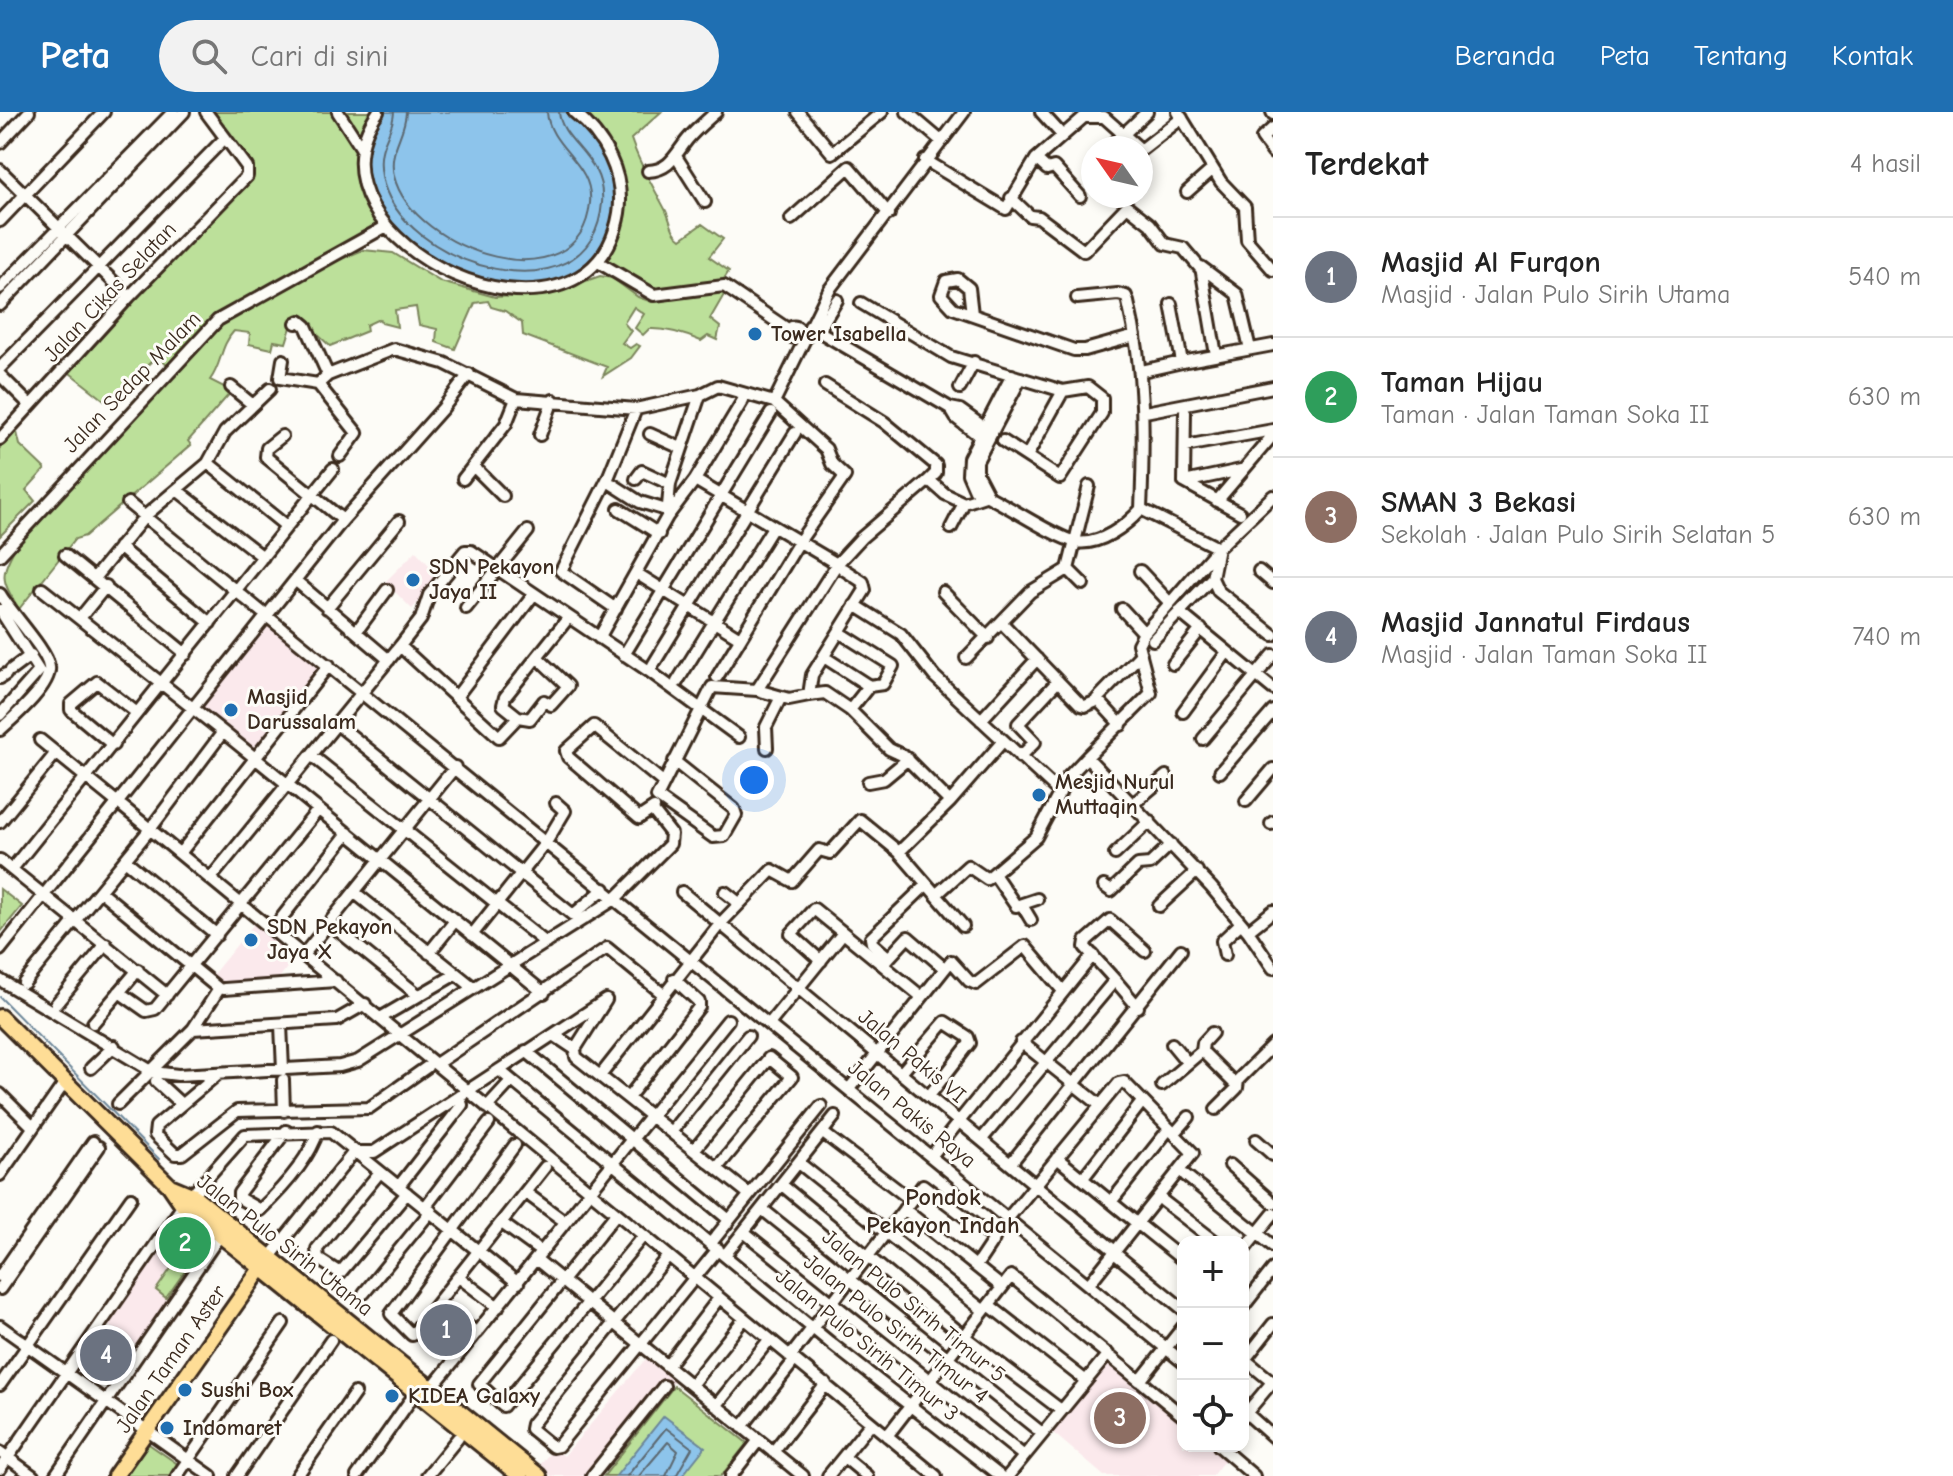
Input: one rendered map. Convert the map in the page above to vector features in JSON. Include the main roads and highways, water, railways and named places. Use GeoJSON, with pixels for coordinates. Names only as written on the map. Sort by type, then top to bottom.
{"type":"FeatureCollection","features":[{"type":"Feature","properties":{"kind":"main road","name":"Jalan Pulo Sirih Utama"},"geometry":{"type":"LineString","coordinates":[[0,1017],[170,1186],[266,1262],[520,1476]]}},
{"type":"Feature","properties":{"kind":"main road","name":"Jalan Taman Aster"},"geometry":{"type":"LineString","coordinates":[[115,1476],[266,1262]]}},
{"type":"Feature","properties":{"kind":"main road","name":"Jalan Pulo Sirih Utama"},"geometry":{"type":"LineString","coordinates":[[290,1282],[539,1476]]}},
{"type":"Feature","properties":{"kind":"water"},"geometry":{"type":"Polygon","coordinates":[[[378,112],[574,112],[615,165],[620,203],[598,262],[556,286],[496,288],[413,251],[375,211],[362,149],[378,112]]]}},
{"type":"Feature","properties":{"kind":"water"},"geometry":{"type":"Polygon","coordinates":[[[664,1416],[705,1447],[682,1476],[616,1476],[664,1416]]]}},
{"type":"Feature","properties":{"kind":"waterway"},"geometry":{"type":"LineString","coordinates":[[0,997],[159,1159]]}},
{"type":"Feature","properties":{"kind":"place","name":"Tower Isabella"},"geometry":{"type":"Point","coordinates":[755,334]}},
{"type":"Feature","properties":{"kind":"place","name":"SDN Pekayon Jaya II"},"geometry":{"type":"Point","coordinates":[413,580]}},
{"type":"Feature","properties":{"kind":"place","name":"Masjid Darussalam"},"geometry":{"type":"Point","coordinates":[231,710]}},
{"type":"Feature","properties":{"kind":"place","name":"Mesjid Nurul Muttaqin"},"geometry":{"type":"Point","coordinates":[1039,795]}},
{"type":"Feature","properties":{"kind":"place","name":"SDN Pekayon Jaya X"},"geometry":{"type":"Point","coordinates":[251,940]}},
{"type":"Feature","properties":{"kind":"place","name":"Taman Hijau"},"geometry":{"type":"Point","coordinates":[185,1243]}},
{"type":"Feature","properties":{"kind":"place","name":"Masjid Al Furqon"},"geometry":{"type":"Point","coordinates":[446,1330]}},
{"type":"Feature","properties":{"kind":"place","name":"Masjid Jannatul Firdaus"},"geometry":{"type":"Point","coordinates":[106,1355]}},
{"type":"Feature","properties":{"kind":"place","name":"Sushi Box"},"geometry":{"type":"Point","coordinates":[185,1390]}},
{"type":"Feature","properties":{"kind":"place","name":"KIDEA Galaxy"},"geometry":{"type":"Point","coordinates":[392,1396]}},
{"type":"Feature","properties":{"kind":"place","name":"SMAN 3 Bekasi"},"geometry":{"type":"Point","coordinates":[1120,1418]}},
{"type":"Feature","properties":{"kind":"place","name":"Indomaret"},"geometry":{"type":"Point","coordinates":[167,1428]}},
{"type":"Feature","properties":{"kind":"district","name":"Pondok Pekayon Indah"},"geometry":{"type":"Point","coordinates":[943,1211]}}]}
